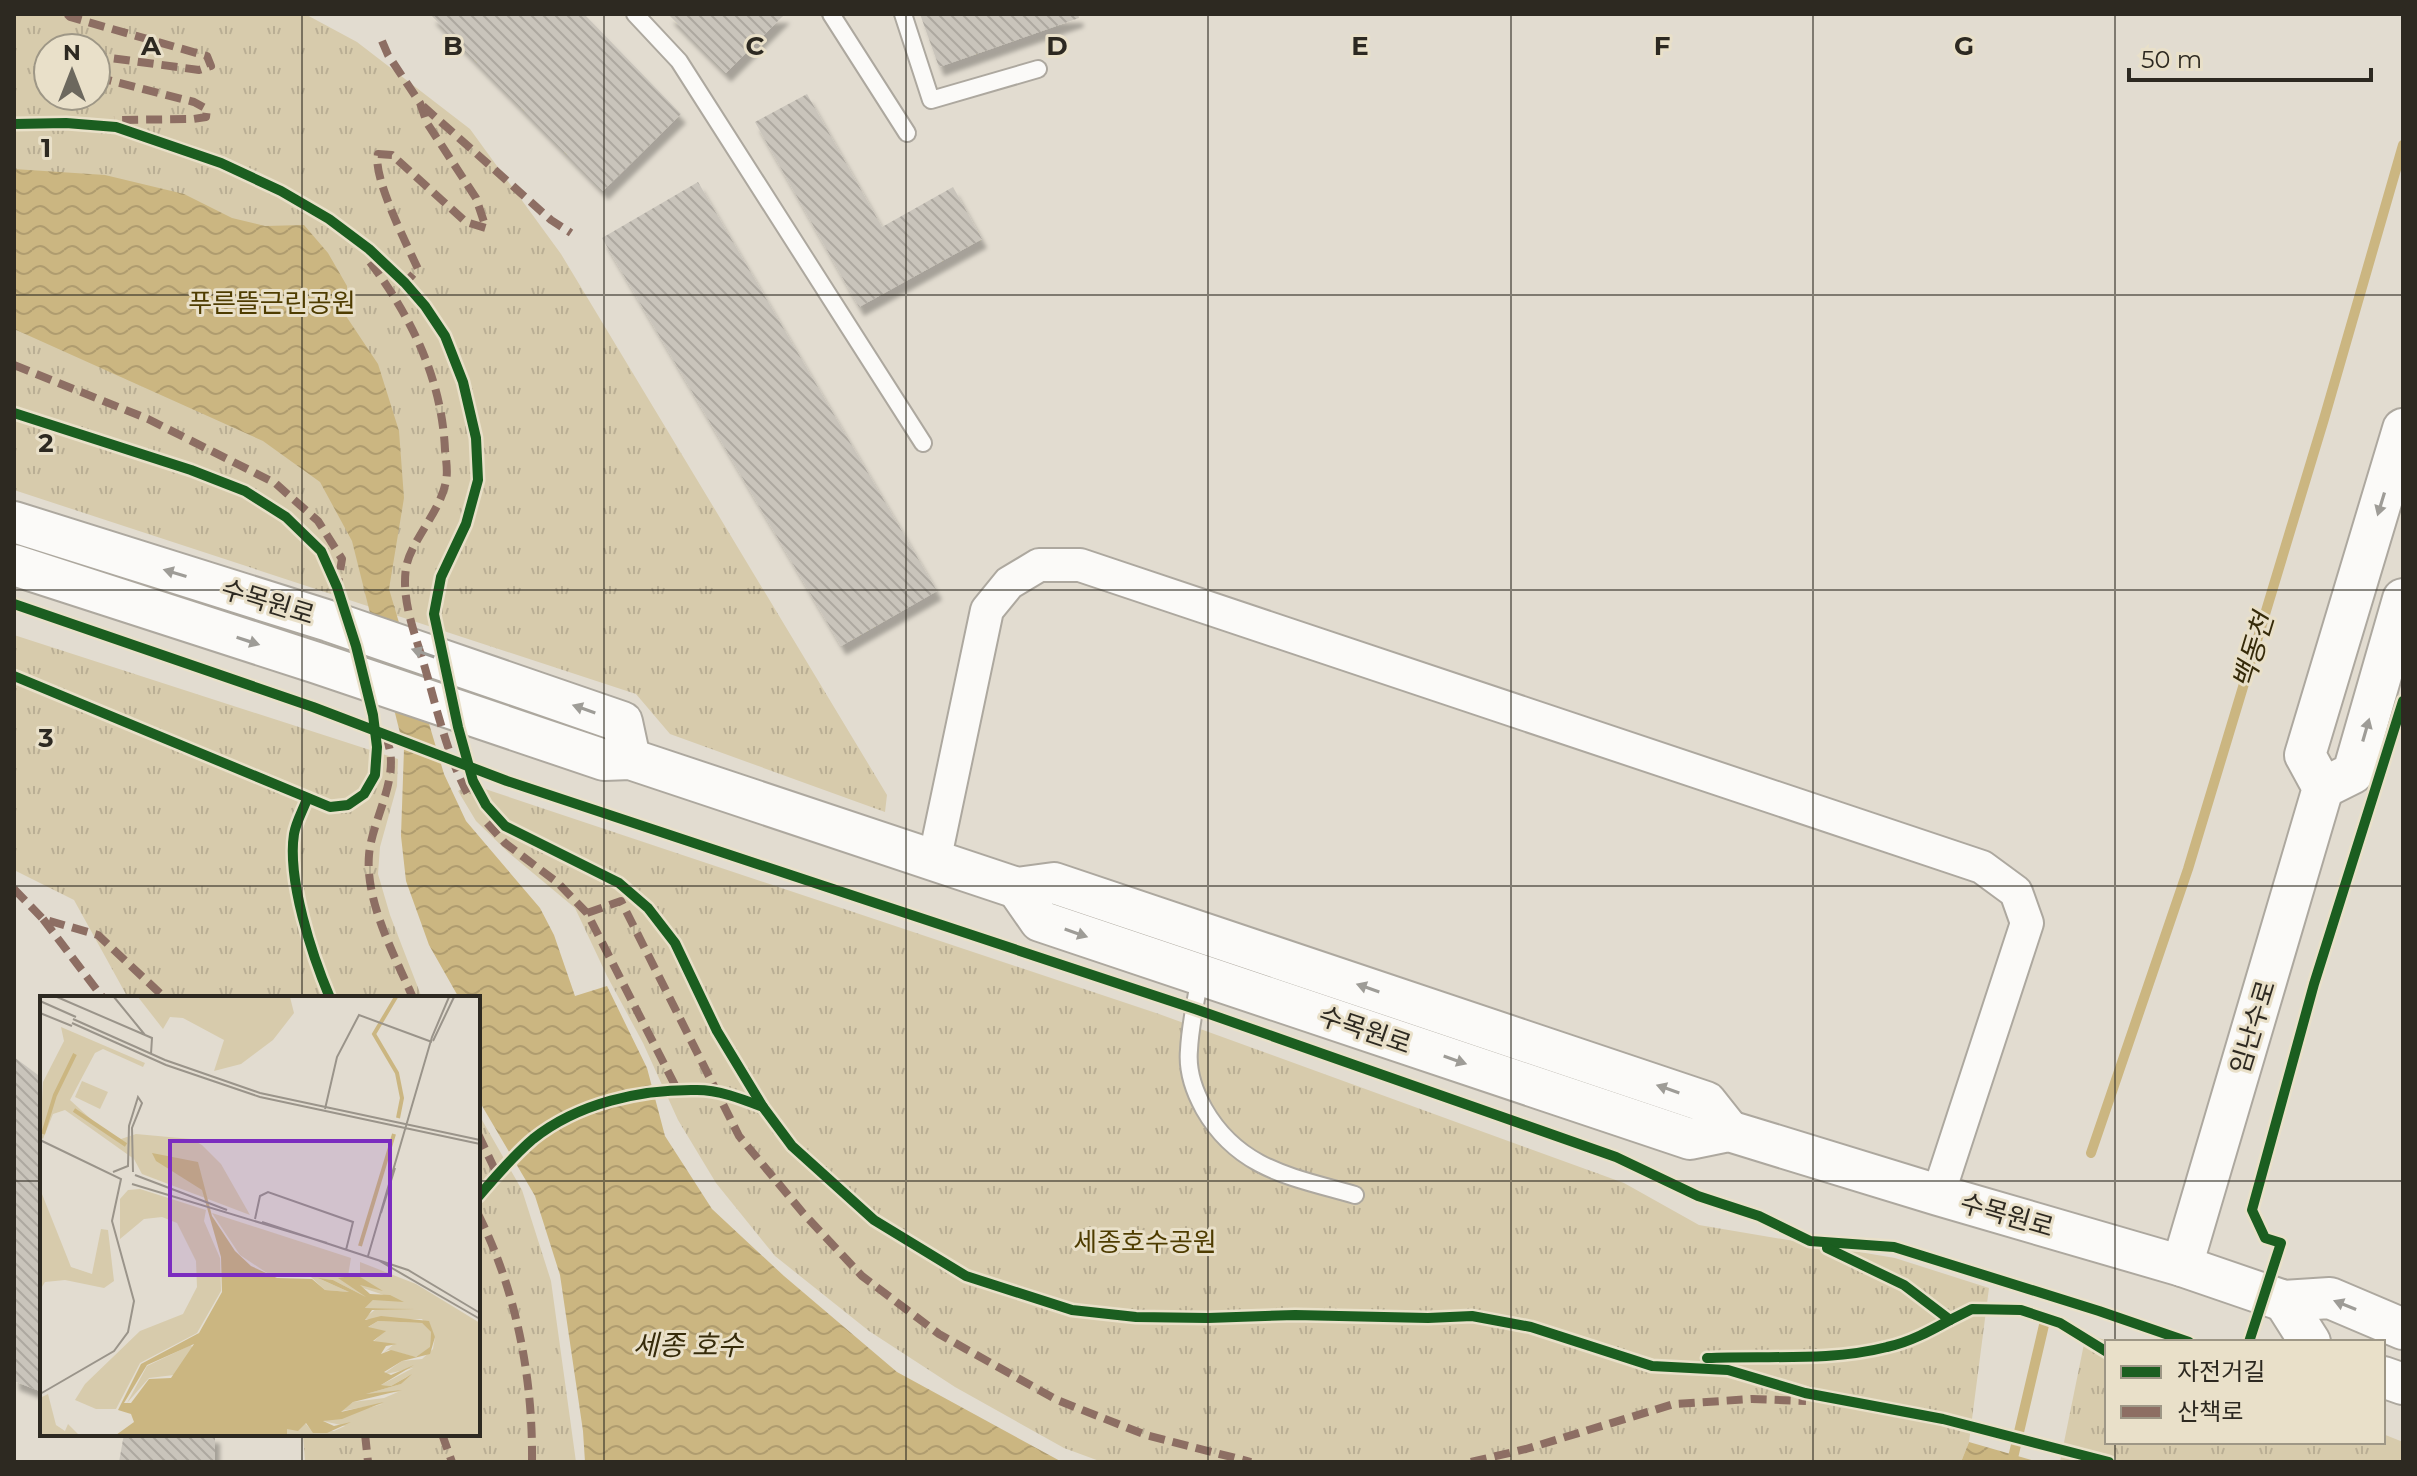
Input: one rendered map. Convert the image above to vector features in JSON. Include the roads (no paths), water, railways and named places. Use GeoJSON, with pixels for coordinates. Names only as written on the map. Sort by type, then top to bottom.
{"type":"FeatureCollection","features":[{"type":"Feature","properties":{"kind":"street"},"geometry":{"type":"LineString","coordinates":[[2403,429],[2305,755],[2323,788],[2353,773],[2403,599]]}},
{"type":"Feature","properties":{"kind":"street","name":"수목원로"},"geometry":{"type":"LineString","coordinates":[[14,522],[329,621],[622,722],[630,759]]}},
{"type":"Feature","properties":{"kind":"street","name":"수목원로"},"geometry":{"type":"LineString","coordinates":[[14,565],[604,760],[630,759],[1017,888],[1054,883],[1690,1096],[1706,1102],[1729,1131]]}},
{"type":"Feature","properties":{"kind":"street"},"geometry":{"type":"LineString","coordinates":[[934,862],[987,610],[1009,583],[1039,565],[1080,565],[1982,867],[2016,892],[2027,923],[1938,1195]]}},
{"type":"Feature","properties":{"kind":"street","name":"임난수로"},"geometry":{"type":"LineString","coordinates":[[2182,1266],[2323,788]]}},
{"type":"Feature","properties":{"kind":"street","name":"수목원로"},"geometry":{"type":"LineString","coordinates":[[1017,888],[1040,921],[1690,1139],[1729,1131],[2182,1266],[2284,1301],[2330,1298],[2403,1329]]}},
{"type":"Feature","properties":{"kind":"street"},"geometry":{"type":"LineString","coordinates":[[2284,1301],[2309,1340]]}},
{"type":"Feature","properties":{"kind":"lane"},"geometry":{"type":"LineString","coordinates":[[635,14],[679,61],[923,443]]}},
{"type":"Feature","properties":{"kind":"lane"},"geometry":{"type":"LineString","coordinates":[[831,14],[907,133]]}},
{"type":"Feature","properties":{"kind":"lane"},"geometry":{"type":"LineString","coordinates":[[903,14],[931,100],[1038,69]]}},
{"type":"Feature","properties":{"kind":"lane"},"geometry":{"type":"LineString","coordinates":[[1200,975],[1188,1052],[1190,1075],[1197,1097],[1210,1119],[1232,1147],[1265,1168],[1355,1195]]}},
{"type":"Feature","properties":{"kind":"water","name":"세종 호수"},"geometry":{"type":"Polygon","coordinates":[[[14,169],[105,175],[184,194],[232,218],[265,226],[304,225],[328,253],[347,286],[346,316],[378,364],[399,431],[404,498],[389,589],[444,774],[466,821],[540,908],[554,935],[575,996],[607,986],[647,1068],[665,1136],[712,1209],[784,1276],[897,1372],[1062,1462],[585,1462],[560,1275],[535,1196],[480,1102],[480,996],[458,996],[429,945],[406,881],[401,836],[404,749],[352,541],[320,482],[263,441],[14,329],[14,169]]]}},
{"type":"Feature","properties":{"kind":"water"},"geometry":{"type":"Polygon","coordinates":[[[1969,1442],[2038,1462],[1961,1462],[1969,1442]]]}},
{"type":"Feature","properties":{"kind":"waterway","name":"백동천"},"geometry":{"type":"LineString","coordinates":[[2091,1153],[2188,869],[2403,145]]}},
{"type":"Feature","properties":{"kind":"waterway","name":"백동천"},"geometry":{"type":"LineString","coordinates":[[2012,1462],[2044,1325]]}},
{"type":"Feature","properties":{"kind":"park label","name":"푸른뜰근린공원"},"geometry":{"type":"Point","coordinates":[272,303]}},
{"type":"Feature","properties":{"kind":"park label","name":"세종호수공원"},"geometry":{"type":"Point","coordinates":[1145,1242]}}]}
